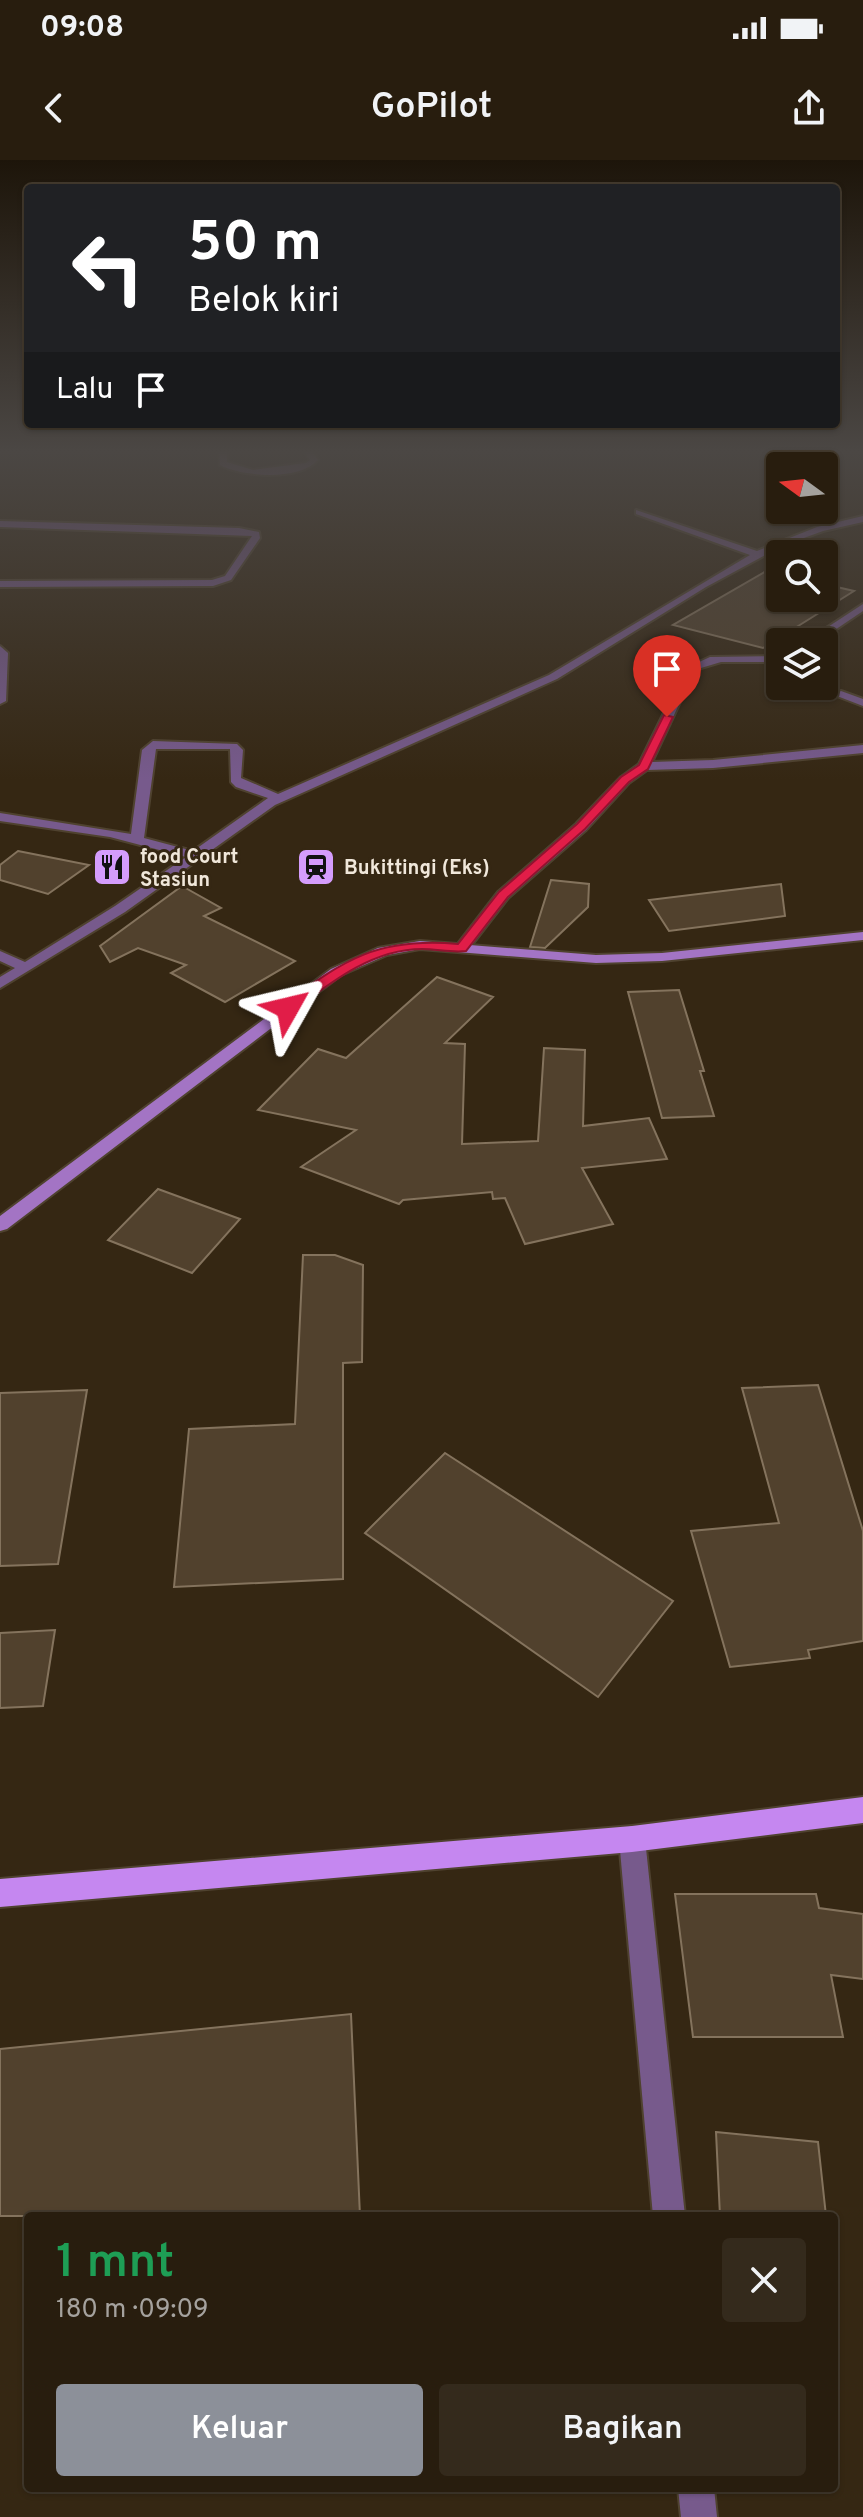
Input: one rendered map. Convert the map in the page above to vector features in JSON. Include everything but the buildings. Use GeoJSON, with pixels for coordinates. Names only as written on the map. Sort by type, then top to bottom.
{"type":"FeatureCollection","features":[{"type":"Feature","properties":{"kind":"main road"},"geometry":{"type":"LineString","coordinates":[[0,1893],[632,1839],[863,1810]]}},
{"type":"Feature","properties":{"kind":"street"},"geometry":{"type":"LineString","coordinates":[[0,584],[213,583],[228,578],[241,560]]}},
{"type":"Feature","properties":{"kind":"street"},"geometry":{"type":"LineString","coordinates":[[0,983],[98,924],[227,829],[279,798],[332,771],[551,678],[746,560]]}},
{"type":"Feature","properties":{"kind":"street"},"geometry":{"type":"LineString","coordinates":[[831,628],[863,607]]}},
{"type":"Feature","properties":{"kind":"street"},"geometry":{"type":"LineString","coordinates":[[0,649],[3,653],[0,701]]}},
{"type":"Feature","properties":{"kind":"street"},"geometry":{"type":"LineString","coordinates":[[462,948],[503,895],[581,827],[625,780],[644,766],[691,668],[713,660],[766,659]]}},
{"type":"Feature","properties":{"kind":"street"},"geometry":{"type":"LineString","coordinates":[[841,694],[863,703]]}},
{"type":"Feature","properties":{"kind":"street"},"geometry":{"type":"LineString","coordinates":[[137,838],[148,750],[153,745],[233,746],[237,750],[235,779],[240,784],[279,798]]}},
{"type":"Feature","properties":{"kind":"street"},"geometry":{"type":"LineString","coordinates":[[644,766],[713,764],[863,749]]}},
{"type":"Feature","properties":{"kind":"street"},"geometry":{"type":"LineString","coordinates":[[0,817],[137,838],[195,855]]}},
{"type":"Feature","properties":{"kind":"street"},"geometry":{"type":"LineString","coordinates":[[0,1225],[336,972],[383,951],[420,945],[596,959],[662,957],[863,936]]}},
{"type":"Feature","properties":{"kind":"street"},"geometry":{"type":"LineString","coordinates":[[0,955],[26,968]]}},
{"type":"Feature","properties":{"kind":"street"},"geometry":{"type":"LineString","coordinates":[[632,1839],[669,2212]]}},
{"type":"Feature","properties":{"kind":"street"},"geometry":{"type":"LineString","coordinates":[[696,2492],[699,2517]]}},
{"type":"Feature","properties":{"kind":"place","name":"food Court Stasiun"},"geometry":{"type":"Point","coordinates":[112,867]}},
{"type":"Feature","properties":{"kind":"place","name":"Bukittingi (Eks)"},"geometry":{"type":"Point","coordinates":[316,867]}},
{"type":"Feature","properties":{"kind":"route"},"geometry":{"type":"LineString","coordinates":[[288,1008],[336,972],[383,951],[420,945],[462,948],[503,895],[581,827],[625,780],[644,766],[667,717]]}}]}
